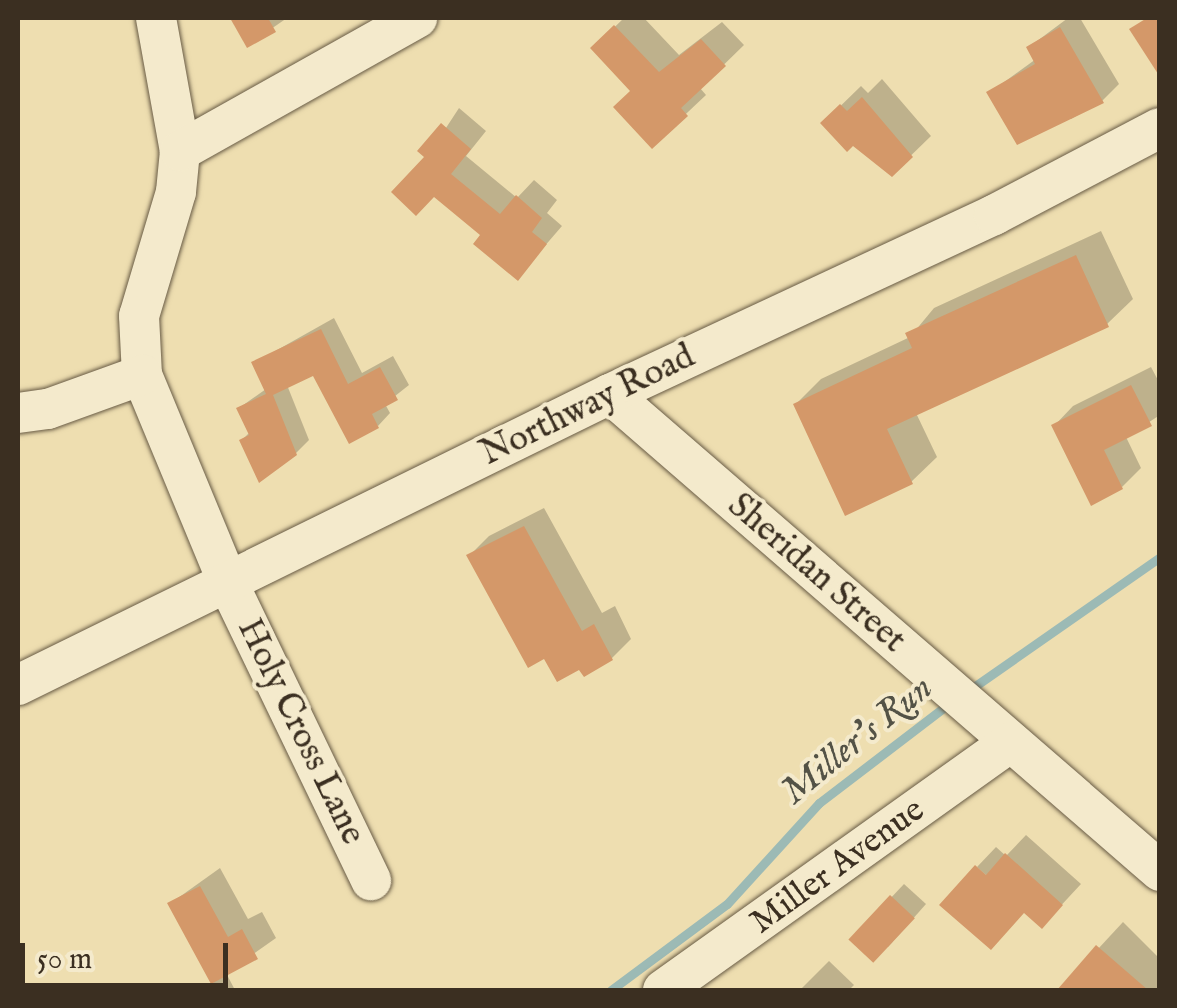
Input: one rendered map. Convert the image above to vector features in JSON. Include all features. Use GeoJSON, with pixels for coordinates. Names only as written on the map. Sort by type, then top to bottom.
{"type":"FeatureCollection","features":[{"type":"Feature","properties":{"kind":"street"},"geometry":{"type":"LineString","coordinates":[[156,18],[180,152],[176,192],[138,316],[142,375],[228,583]]}},
{"type":"Feature","properties":{"kind":"street"},"geometry":{"type":"LineString","coordinates":[[180,152],[417,18]]}},
{"type":"Feature","properties":{"kind":"street","name":"Northway Road"},"geometry":{"type":"LineString","coordinates":[[18,685],[610,394],[994,215],[1160,128]]}},
{"type":"Feature","properties":{"kind":"street"},"geometry":{"type":"LineString","coordinates":[[18,414],[48,409],[142,375]]}},
{"type":"Feature","properties":{"kind":"street","name":"Sheridan Street"},"geometry":{"type":"LineString","coordinates":[[610,394],[1160,871]]}},
{"type":"Feature","properties":{"kind":"street","name":"Holy Cross Lane"},"geometry":{"type":"LineString","coordinates":[[228,583],[371,880]]}},
{"type":"Feature","properties":{"kind":"street","name":"Miller Avenue"},"geometry":{"type":"LineString","coordinates":[[663,990],[996,729]]}},
{"type":"Feature","properties":{"kind":"building"},"geometry":{"type":"Polygon","coordinates":[[[230,18],[268,18],[276,32],[247,48],[230,18]]]}},
{"type":"Feature","properties":{"kind":"building"},"geometry":{"type":"Polygon","coordinates":[[[1147,18],[1160,18],[1160,77],[1129,29],[1147,18]]]}},
{"type":"Feature","properties":{"kind":"building"},"geometry":{"type":"Polygon","coordinates":[[[614,25],[659,72],[701,39],[726,66],[681,108],[688,116],[652,149],[613,107],[630,91],[590,48],[614,25]]]}},
{"type":"Feature","properties":{"kind":"building"},"geometry":{"type":"Polygon","coordinates":[[[1060,27],[1104,103],[1017,145],[986,92],[1035,64],[1026,47],[1060,27]]]}},
{"type":"Feature","properties":{"kind":"building"},"geometry":{"type":"Polygon","coordinates":[[[862,97],[913,157],[892,177],[853,146],[847,152],[820,123],[840,104],[847,111],[862,97]]]}},
{"type":"Feature","properties":{"kind":"building"},"geometry":{"type":"Polygon","coordinates":[[[441,123],[471,149],[451,174],[500,214],[516,195],[542,218],[532,232],[547,244],[518,281],[473,244],[480,235],[434,197],[416,216],[391,192],[424,157],[417,151],[441,123]]]}},
{"type":"Feature","properties":{"kind":"building"},"geometry":{"type":"Polygon","coordinates":[[[1076,255],[1109,327],[887,429],[913,484],[845,516],[793,404],[912,348],[905,333],[1076,255]]]}},
{"type":"Feature","properties":{"kind":"building"},"geometry":{"type":"Polygon","coordinates":[[[321,329],[348,384],[380,367],[398,400],[372,414],[379,428],[349,444],[313,376],[273,395],[297,455],[259,483],[239,440],[249,435],[236,408],[266,394],[251,362],[321,329]]]}},
{"type":"Feature","properties":{"kind":"building"},"geometry":{"type":"Polygon","coordinates":[[[1131,385],[1152,426],[1104,450],[1123,489],[1091,506],[1051,425],[1131,385]]]}},
{"type":"Feature","properties":{"kind":"building"},"geometry":{"type":"Polygon","coordinates":[[[524,526],[582,631],[594,624],[613,660],[584,677],[579,670],[557,682],[544,659],[528,668],[466,555],[524,526]]]}},
{"type":"Feature","properties":{"kind":"building"},"geometry":{"type":"Polygon","coordinates":[[[1005,853],[1063,905],[1042,929],[1024,913],[991,950],[939,905],[975,865],[986,875],[1005,853]]]}},
{"type":"Feature","properties":{"kind":"building"},"geometry":{"type":"Polygon","coordinates":[[[200,886],[228,937],[242,929],[258,959],[211,984],[167,903],[200,886]]]}},
{"type":"Feature","properties":{"kind":"building"},"geometry":{"type":"Polygon","coordinates":[[[890,895],[915,918],[873,963],[848,940],[890,895]]]}},
{"type":"Feature","properties":{"kind":"building"},"geometry":{"type":"Polygon","coordinates":[[[1096,945],[1148,990],[1057,990],[1096,945]]]}},
{"type":"Feature","properties":{"kind":"waterway","name":"Miller's Run"},"geometry":{"type":"LineString","coordinates":[[968,691],[1160,557]]}},
{"type":"Feature","properties":{"kind":"waterway","name":"Miller's Run"},"geometry":{"type":"LineString","coordinates":[[611,990],[727,904],[819,803],[951,702]]}}]}
